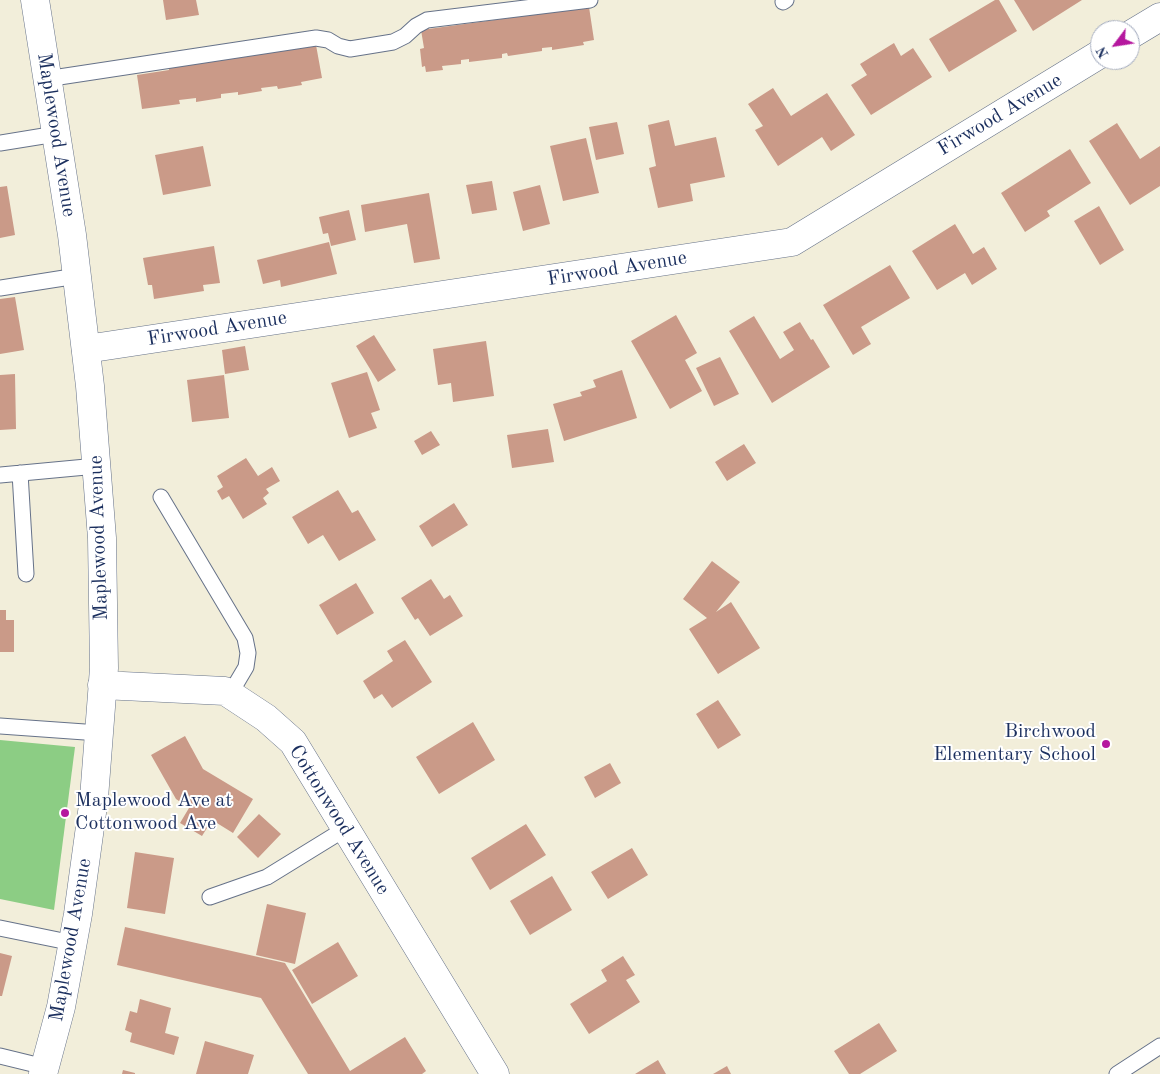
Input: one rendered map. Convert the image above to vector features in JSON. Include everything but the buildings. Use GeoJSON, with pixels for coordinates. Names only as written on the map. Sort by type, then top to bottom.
{"type":"FeatureCollection","features":[{"type":"Feature","properties":{"kind":"street","name":"Maplewood Avenue"},"geometry":{"type":"LineString","coordinates":[[35,0],[72,234],[86,349],[102,538],[104,668],[94,798],[73,943],[61,1007],[44,1070]]}},
{"type":"Feature","properties":{"kind":"street"},"geometry":{"type":"LineString","coordinates":[[1140,29],[1160,17]]}},
{"type":"Feature","properties":{"kind":"street","name":"Firwood Avenue"},"geometry":{"type":"LineString","coordinates":[[86,349],[792,242],[1090,60]]}},
{"type":"Feature","properties":{"kind":"street","name":"Cottonwood Avenue"},"geometry":{"type":"LineString","coordinates":[[102,685],[224,691],[266,718],[293,742],[495,1074]]}},
{"type":"Feature","properties":{"kind":"lane"},"geometry":{"type":"LineString","coordinates":[[46,79],[316,38],[328,40],[338,46],[350,49],[393,42],[427,20],[590,0]]}},
{"type":"Feature","properties":{"kind":"lane"},"geometry":{"type":"LineString","coordinates":[[0,143],[56,134]]}},
{"type":"Feature","properties":{"kind":"lane"},"geometry":{"type":"LineString","coordinates":[[0,288],[77,276]]}},
{"type":"Feature","properties":{"kind":"lane"},"geometry":{"type":"LineString","coordinates":[[0,474],[97,466]]}},
{"type":"Feature","properties":{"kind":"lane"},"geometry":{"type":"LineString","coordinates":[[20,473],[26,574]]}},
{"type":"Feature","properties":{"kind":"lane"},"geometry":{"type":"LineString","coordinates":[[161,497],[245,638],[248,652],[246,667],[230,694]]}},
{"type":"Feature","properties":{"kind":"lane"},"geometry":{"type":"LineString","coordinates":[[0,726],[99,733]]}},
{"type":"Feature","properties":{"kind":"lane"},"geometry":{"type":"LineString","coordinates":[[210,897],[267,877],[346,829]]}},
{"type":"Feature","properties":{"kind":"lane"},"geometry":{"type":"LineString","coordinates":[[0,928],[73,943]]}},
{"type":"Feature","properties":{"kind":"lane"},"geometry":{"type":"LineString","coordinates":[[1117,1074],[1160,1046]]}},
{"type":"Feature","properties":{"kind":"lane"},"geometry":{"type":"LineString","coordinates":[[0,1056],[44,1070]]}},
{"type":"Feature","properties":{"kind":"green space"},"geometry":{"type":"Polygon","coordinates":[[[0,740],[75,747],[54,910],[0,899],[0,740]]]}},
{"type":"Feature","properties":{"kind":"place","name":"Birchwood Elementary School"},"geometry":{"type":"Point","coordinates":[1106,744]}},
{"type":"Feature","properties":{"kind":"place","name":"Maplewood Ave at Cottonwood Ave"},"geometry":{"type":"Point","coordinates":[65,813]}}]}
